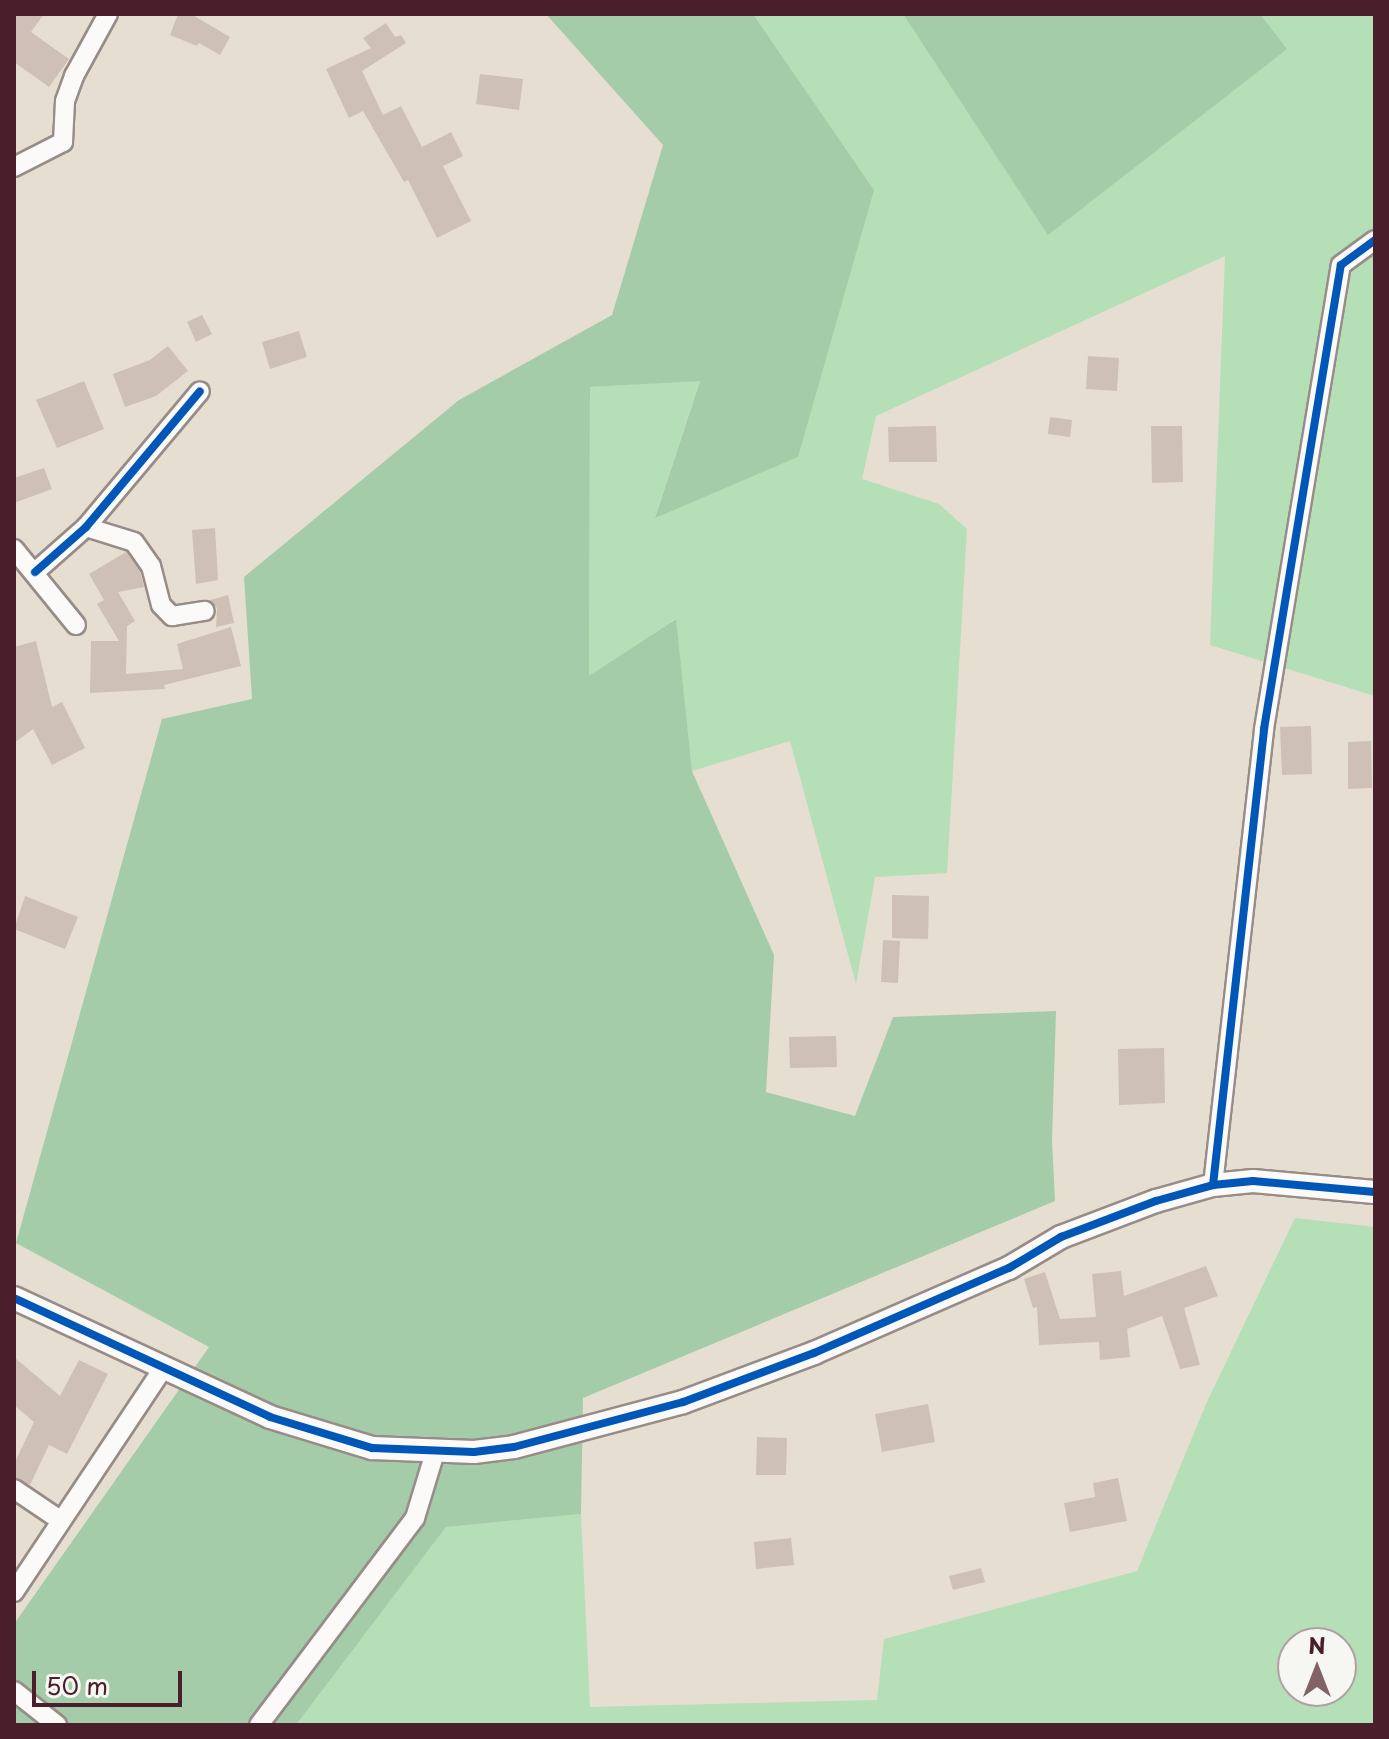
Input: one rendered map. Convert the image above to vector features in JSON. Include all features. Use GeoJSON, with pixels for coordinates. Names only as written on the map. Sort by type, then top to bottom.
{"type":"FeatureCollection","features":[{"type":"Feature","properties":{"kind":"street"},"geometry":{"type":"LineString","coordinates":[[14,167],[63,142],[65,101],[74,76],[108,14]]}},
{"type":"Feature","properties":{"kind":"street"},"geometry":{"type":"LineString","coordinates":[[1213,1185],[1264,729],[1341,265],[1375,240]]}},
{"type":"Feature","properties":{"kind":"street"},"geometry":{"type":"LineString","coordinates":[[35,572],[86,527],[200,391]]}},
{"type":"Feature","properties":{"kind":"street"},"geometry":{"type":"LineString","coordinates":[[86,527],[134,542],[151,566],[161,605],[172,616],[205,611]]}},
{"type":"Feature","properties":{"kind":"street"},"geometry":{"type":"LineString","coordinates":[[14,549],[76,625]]}},
{"type":"Feature","properties":{"kind":"street"},"geometry":{"type":"LineString","coordinates":[[14,1298],[270,1417],[358,1443],[435,1452],[514,1447],[683,1402],[814,1353],[1009,1268],[1061,1237],[1103,1219],[1213,1185],[1293,1182],[1375,1192]]}},
{"type":"Feature","properties":{"kind":"street"},"geometry":{"type":"LineString","coordinates":[[14,1592],[163,1369]]}},
{"type":"Feature","properties":{"kind":"street"},"geometry":{"type":"LineString","coordinates":[[259,1725],[415,1518],[435,1452]]}},
{"type":"Feature","properties":{"kind":"street"},"geometry":{"type":"LineString","coordinates":[[14,1489],[60,1520]]}},
{"type":"Feature","properties":{"kind":"street"},"geometry":{"type":"LineString","coordinates":[[14,1691],[57,1725]]}},
{"type":"Feature","properties":{"kind":"green space"},"geometry":{"type":"Polygon","coordinates":[[[546,14],[753,14],[874,190],[798,457],[655,518],[700,381],[590,387],[589,676],[676,619],[692,771],[774,955],[766,1092],[855,1116],[893,1017],[1056,1011],[1052,1140],[1055,1201],[583,1398],[581,1514],[446,1527],[296,1725],[14,1725],[14,1624],[209,1347],[16,1243],[162,719],[252,699],[244,577],[459,400],[612,315],[663,145],[546,14]]]}},
{"type":"Feature","properties":{"kind":"green space"},"geometry":{"type":"Polygon","coordinates":[[[753,14],[903,14],[1048,234],[1286,49],[1260,14],[1375,14],[1375,696],[1210,645],[1225,256],[876,416],[862,479],[939,504],[967,529],[947,873],[875,877],[856,984],[790,741],[692,771],[675,619],[589,677],[590,387],[700,380],[655,517],[874,190],[753,14]]]}},
{"type":"Feature","properties":{"kind":"green space"},"geometry":{"type":"Polygon","coordinates":[[[903,14],[1260,14],[1287,49],[1048,235],[903,14]]]}},
{"type":"Feature","properties":{"kind":"green space"},"geometry":{"type":"Polygon","coordinates":[[[1295,1218],[1375,1227],[1375,1725],[296,1725],[446,1527],[581,1514],[590,1707],[877,1700],[884,1639],[1137,1571],[1206,1404],[1295,1218]]]}},
{"type":"Feature","properties":{"kind":"building"},"geometry":{"type":"Polygon","coordinates":[[[14,14],[44,14],[31,32],[69,59],[49,87],[14,62],[14,14]]]}},
{"type":"Feature","properties":{"kind":"building"},"geometry":{"type":"Polygon","coordinates":[[[178,14],[191,14],[230,37],[220,55],[199,43],[197,46],[170,35],[178,14]]]}},
{"type":"Feature","properties":{"kind":"building"},"geometry":{"type":"Polygon","coordinates":[[[386,23],[395,37],[401,35],[406,43],[362,71],[383,115],[401,106],[422,147],[451,132],[463,156],[443,166],[471,221],[437,238],[408,180],[404,182],[363,111],[349,118],[326,69],[371,48],[363,38],[386,23]]]}},
{"type":"Feature","properties":{"kind":"building"},"geometry":{"type":"Polygon","coordinates":[[[480,74],[523,79],[519,110],[476,104],[480,74]]]}},
{"type":"Feature","properties":{"kind":"building"},"geometry":{"type":"Polygon","coordinates":[[[202,315],[212,334],[196,342],[187,322],[202,315]]]}},
{"type":"Feature","properties":{"kind":"building"},"geometry":{"type":"Polygon","coordinates":[[[299,331],[307,357],[270,369],[262,342],[299,331]]]}},
{"type":"Feature","properties":{"kind":"building"},"geometry":{"type":"Polygon","coordinates":[[[168,346],[188,371],[156,396],[125,407],[113,374],[150,360],[168,346]]]}},
{"type":"Feature","properties":{"kind":"building"},"geometry":{"type":"Polygon","coordinates":[[[1088,356],[1119,358],[1117,391],[1086,389],[1088,356]]]}},
{"type":"Feature","properties":{"kind":"building"},"geometry":{"type":"Polygon","coordinates":[[[84,381],[104,429],[57,448],[36,400],[84,381]]]}},
{"type":"Feature","properties":{"kind":"building"},"geometry":{"type":"Polygon","coordinates":[[[1050,417],[1072,420],[1070,437],[1048,434],[1050,417]]]}},
{"type":"Feature","properties":{"kind":"building"},"geometry":{"type":"Polygon","coordinates":[[[936,426],[937,462],[889,462],[888,427],[936,426]]]}},
{"type":"Feature","properties":{"kind":"building"},"geometry":{"type":"Polygon","coordinates":[[[1151,426],[1182,426],[1183,482],[1152,483],[1151,426]]]}},
{"type":"Feature","properties":{"kind":"building"},"geometry":{"type":"Polygon","coordinates":[[[44,468],[52,489],[14,503],[14,478],[44,468]]]}},
{"type":"Feature","properties":{"kind":"building"},"geometry":{"type":"Polygon","coordinates":[[[215,528],[218,580],[196,584],[192,530],[215,528]]]}},
{"type":"Feature","properties":{"kind":"building"},"geometry":{"type":"Polygon","coordinates":[[[126,552],[140,571],[144,587],[118,592],[135,621],[127,626],[126,674],[183,669],[177,644],[231,627],[241,666],[164,685],[165,689],[90,693],[91,641],[119,641],[97,604],[104,600],[89,574],[126,552]]]}},
{"type":"Feature","properties":{"kind":"building"},"geometry":{"type":"Polygon","coordinates":[[[228,595],[234,623],[216,627],[217,608],[210,600],[228,595]]]}},
{"type":"Feature","properties":{"kind":"building"},"geometry":{"type":"Polygon","coordinates":[[[36,641],[52,707],[62,702],[85,748],[52,765],[33,729],[14,743],[14,647],[36,641]]]}},
{"type":"Feature","properties":{"kind":"building"},"geometry":{"type":"Polygon","coordinates":[[[1311,726],[1312,774],[1282,775],[1280,727],[1311,726]]]}},
{"type":"Feature","properties":{"kind":"building"},"geometry":{"type":"Polygon","coordinates":[[[1371,741],[1372,788],[1348,789],[1348,742],[1371,741]]]}},
{"type":"Feature","properties":{"kind":"building"},"geometry":{"type":"Polygon","coordinates":[[[892,895],[929,896],[928,939],[892,938],[892,895]]]}},
{"type":"Feature","properties":{"kind":"building"},"geometry":{"type":"Polygon","coordinates":[[[25,896],[78,917],[65,949],[14,929],[25,896]]]}},
{"type":"Feature","properties":{"kind":"building"},"geometry":{"type":"Polygon","coordinates":[[[883,940],[900,941],[898,983],[881,982],[883,940]]]}},
{"type":"Feature","properties":{"kind":"building"},"geometry":{"type":"Polygon","coordinates":[[[836,1036],[837,1067],[790,1068],[789,1037],[836,1036]]]}},
{"type":"Feature","properties":{"kind":"building"},"geometry":{"type":"Polygon","coordinates":[[[1164,1048],[1165,1103],[1119,1105],[1118,1049],[1164,1048]]]}},
{"type":"Feature","properties":{"kind":"building"},"geometry":{"type":"Polygon","coordinates":[[[1206,1266],[1218,1296],[1184,1308],[1200,1365],[1180,1369],[1162,1316],[1127,1329],[1130,1357],[1100,1360],[1099,1342],[1039,1345],[1037,1307],[1033,1308],[1024,1279],[1045,1272],[1060,1319],[1096,1317],[1092,1274],[1121,1271],[1124,1296],[1206,1266]]]}},
{"type":"Feature","properties":{"kind":"building"},"geometry":{"type":"Polygon","coordinates":[[[14,1357],[60,1396],[79,1360],[108,1374],[67,1454],[49,1445],[30,1485],[14,1477],[14,1464],[34,1422],[14,1405],[14,1357]]]}},
{"type":"Feature","properties":{"kind":"building"},"geometry":{"type":"Polygon","coordinates":[[[928,1404],[935,1442],[882,1452],[875,1414],[928,1404]]]}},
{"type":"Feature","properties":{"kind":"building"},"geometry":{"type":"Polygon","coordinates":[[[757,1437],[787,1438],[786,1475],[756,1475],[757,1437]]]}},
{"type":"Feature","properties":{"kind":"building"},"geometry":{"type":"Polygon","coordinates":[[[1118,1478],[1127,1521],[1070,1532],[1064,1503],[1095,1497],[1093,1483],[1118,1478]]]}},
{"type":"Feature","properties":{"kind":"building"},"geometry":{"type":"Polygon","coordinates":[[[791,1538],[794,1565],[756,1569],[754,1542],[791,1538]]]}},
{"type":"Feature","properties":{"kind":"building"},"geometry":{"type":"Polygon","coordinates":[[[981,1568],[985,1582],[953,1590],[949,1576],[981,1568]]]}},
{"type":"Feature","properties":{"kind":"cycle path"},"geometry":{"type":"LineString","coordinates":[[1213,1185],[1264,729],[1341,265],[1375,240]]}},
{"type":"Feature","properties":{"kind":"cycle path"},"geometry":{"type":"LineString","coordinates":[[35,572],[86,527],[200,391]]}},
{"type":"Feature","properties":{"kind":"cycle path"},"geometry":{"type":"LineString","coordinates":[[14,1298],[270,1417],[372,1448],[474,1452],[514,1447],[683,1402],[814,1353],[1009,1268],[1061,1237],[1156,1201],[1213,1185],[1253,1181],[1375,1192]]}}]}
